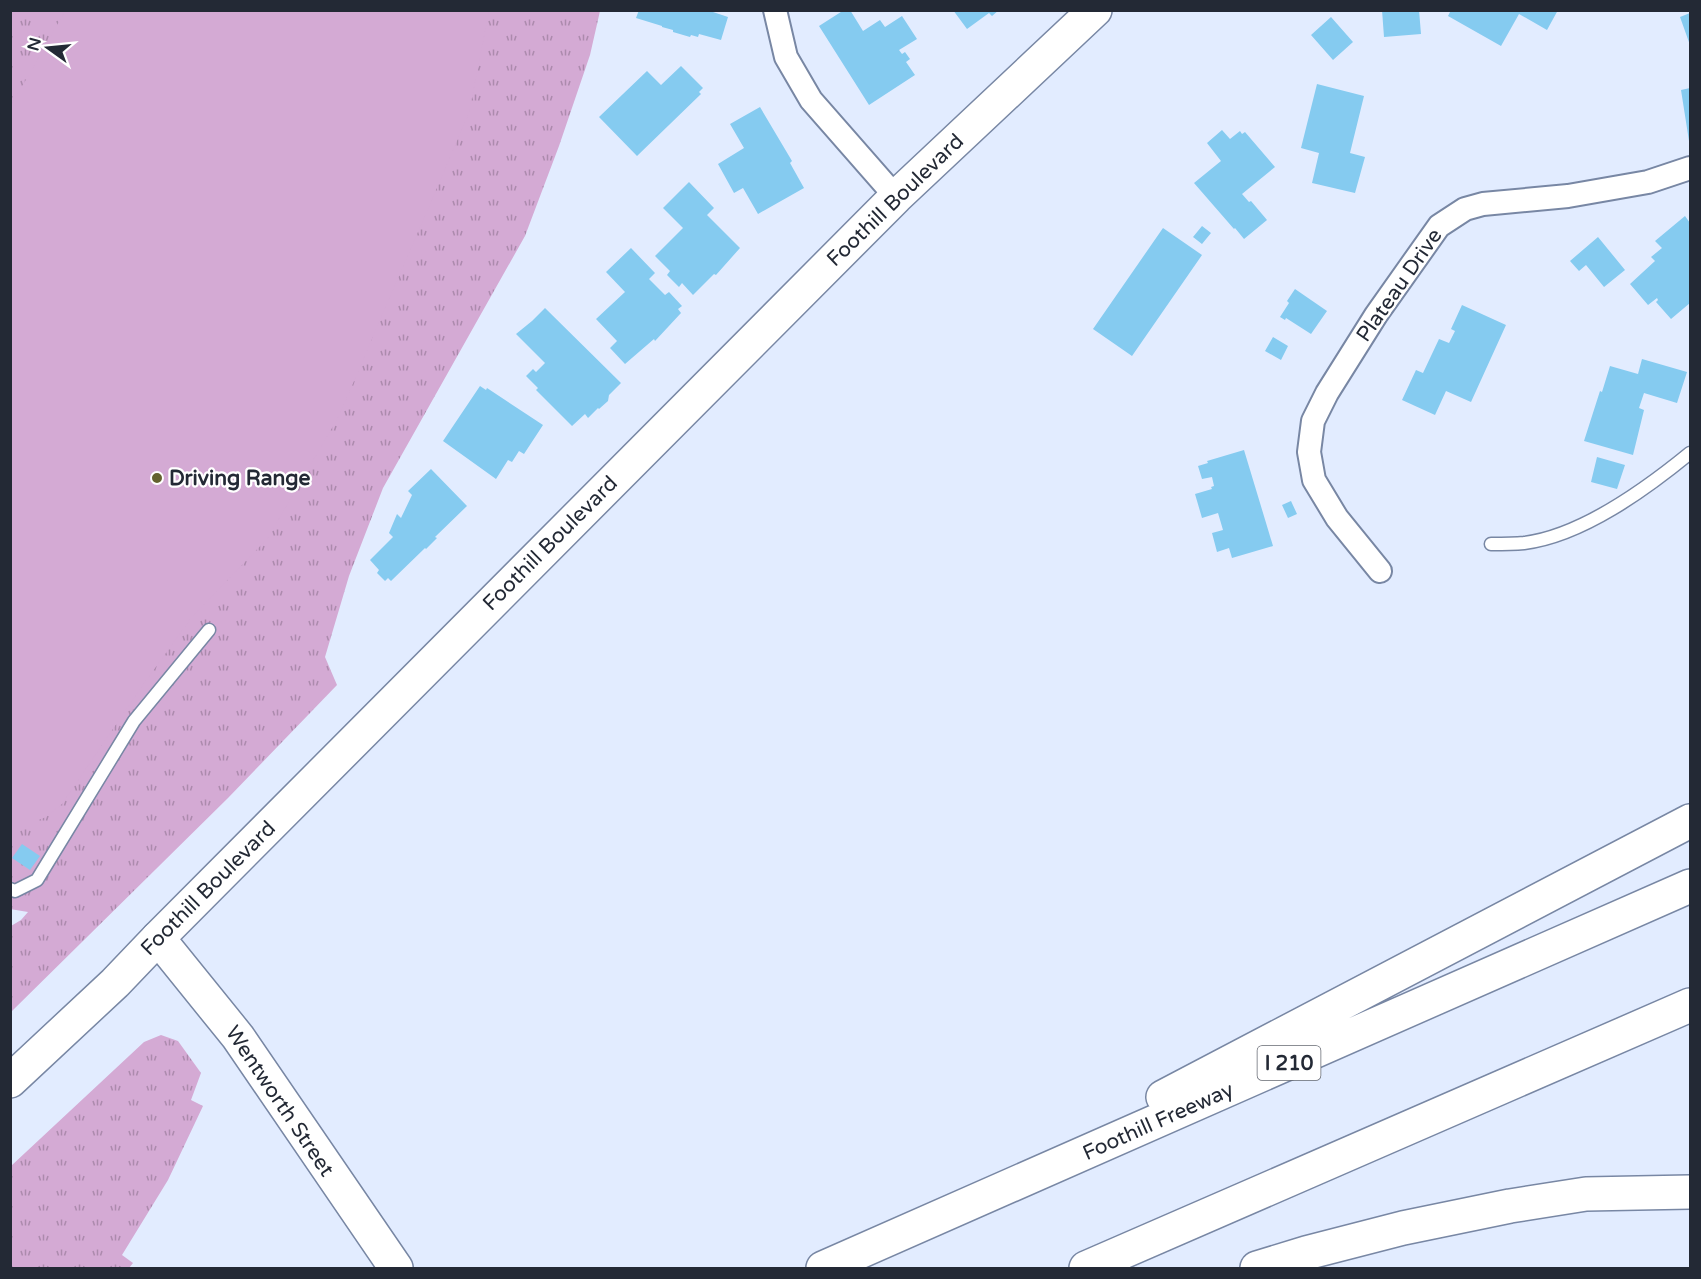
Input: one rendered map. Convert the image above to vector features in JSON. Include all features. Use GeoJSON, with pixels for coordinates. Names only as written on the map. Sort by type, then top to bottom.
{"type":"FeatureCollection","features":[{"type":"Feature","properties":{"kind":"main road","name":"Foothill Boulevard"},"geometry":{"type":"LineString","coordinates":[[10,1081],[116,983],[158,938],[896,196],[1095,10]]}},
{"type":"Feature","properties":{"kind":"main road"},"geometry":{"type":"LineString","coordinates":[[888,1240],[1690,821]]}},
{"type":"Feature","properties":{"kind":"main road","name":"Foothill Freeway"},"geometry":{"type":"LineString","coordinates":[[823,1269],[1690,886]]}},
{"type":"Feature","properties":{"kind":"main road","name":"Wentworth Street"},"geometry":{"type":"LineString","coordinates":[[158,938],[237,1037],[396,1269]]}},
{"type":"Feature","properties":{"kind":"main road"},"geometry":{"type":"LineString","coordinates":[[1086,1269],[1690,1005]]}},
{"type":"Feature","properties":{"kind":"main road"},"geometry":{"type":"LineString","coordinates":[[1257,1269],[1306,1253],[1403,1228],[1510,1206],[1586,1194],[1690,1192]]}},
{"type":"Feature","properties":{"kind":"street"},"geometry":{"type":"LineString","coordinates":[[775,10],[786,57],[811,100],[896,196]]}},
{"type":"Feature","properties":{"kind":"street","name":"Plateau Drive"},"geometry":{"type":"LineString","coordinates":[[1380,571],[1337,518],[1314,480],[1309,452],[1313,421],[1327,393],[1376,315],[1439,226],[1465,209],[1483,204],[1568,196],[1648,182],[1690,168]]}},
{"type":"Feature","properties":{"kind":"lane"},"geometry":{"type":"LineString","coordinates":[[1491,544],[1525,543],[1571,530],[1647,488],[1690,453]]}},
{"type":"Feature","properties":{"kind":"lane"},"geometry":{"type":"LineString","coordinates":[[10,889],[15,891],[37,880],[134,721],[209,630]]}},
{"type":"Feature","properties":{"kind":"green space","name":"Driving Range"},"geometry":{"type":"Polygon","coordinates":[[[10,11],[600,11],[590,55],[525,236],[383,488],[349,576],[325,657],[337,685],[228,798],[11,1012],[11,926],[28,912],[10,909],[10,11]]]}},
{"type":"Feature","properties":{"kind":"green space","name":"Driving Range"},"geometry":{"type":"Polygon","coordinates":[[[65,11],[489,11],[469,113],[339,416],[267,539],[191,618],[62,804],[46,817],[11,831],[11,106],[65,11]]]}},
{"type":"Feature","properties":{"kind":"green space"},"geometry":{"type":"Polygon","coordinates":[[[161,1035],[178,1041],[201,1073],[191,1100],[203,1106],[168,1180],[122,1255],[133,1263],[129,1268],[11,1268],[11,1166],[144,1042],[161,1035]]]}},
{"type":"Feature","properties":{"kind":"building"},"geometry":{"type":"Polygon","coordinates":[[[639,10],[707,10],[728,17],[721,40],[699,34],[698,37],[691,35],[690,37],[673,32],[673,30],[636,18],[639,10]]]}},
{"type":"Feature","properties":{"kind":"building"},"geometry":{"type":"Polygon","coordinates":[[[844,10],[850,10],[863,31],[880,20],[885,27],[902,16],[917,39],[899,50],[902,54],[905,52],[910,59],[906,62],[915,75],[869,105],[819,26],[844,10]]]}},
{"type":"Feature","properties":{"kind":"building"},"geometry":{"type":"Polygon","coordinates":[[[953,10],[999,10],[992,16],[989,13],[967,29],[953,10]]]}},
{"type":"Feature","properties":{"kind":"building"},"geometry":{"type":"Polygon","coordinates":[[[1382,10],[1419,10],[1421,34],[1384,37],[1382,10]]]}},
{"type":"Feature","properties":{"kind":"building"},"geometry":{"type":"Polygon","coordinates":[[[1451,10],[1558,10],[1547,30],[1519,14],[1501,46],[1448,16],[1451,10]]]}},
{"type":"Feature","properties":{"kind":"building"},"geometry":{"type":"Polygon","coordinates":[[[1690,13],[1690,45],[1680,17],[1690,13]]]}},
{"type":"Feature","properties":{"kind":"building"},"geometry":{"type":"Polygon","coordinates":[[[1331,17],[1353,42],[1333,60],[1311,35],[1331,17]]]}},
{"type":"Feature","properties":{"kind":"building"},"geometry":{"type":"Polygon","coordinates":[[[681,66],[703,88],[699,92],[701,94],[637,156],[599,117],[647,71],[661,85],[681,66]]]}},
{"type":"Feature","properties":{"kind":"building"},"geometry":{"type":"Polygon","coordinates":[[[1317,84],[1364,96],[1350,153],[1365,157],[1355,193],[1312,183],[1319,153],[1301,148],[1317,84]]]}},
{"type":"Feature","properties":{"kind":"building"},"geometry":{"type":"Polygon","coordinates":[[[1690,88],[1690,141],[1689,141],[1681,90],[1690,88]]]}},
{"type":"Feature","properties":{"kind":"building"},"geometry":{"type":"Polygon","coordinates":[[[760,107],[792,161],[790,163],[804,188],[758,214],[743,188],[734,193],[718,164],[744,148],[730,124],[760,107]]]}},
{"type":"Feature","properties":{"kind":"building"},"geometry":{"type":"Polygon","coordinates":[[[1222,130],[1230,139],[1240,131],[1242,134],[1245,132],[1275,167],[1242,194],[1267,220],[1244,239],[1194,183],[1221,161],[1207,143],[1222,130]]]}},
{"type":"Feature","properties":{"kind":"building"},"geometry":{"type":"Polygon","coordinates":[[[689,182],[714,208],[707,215],[740,248],[716,275],[714,274],[693,295],[682,283],[679,287],[667,275],[670,271],[655,256],[683,228],[663,208],[689,182]]]}},
{"type":"Feature","properties":{"kind":"building"},"geometry":{"type":"Polygon","coordinates":[[[1685,216],[1690,223],[1690,303],[1671,319],[1656,302],[1657,298],[1648,305],[1630,284],[1655,261],[1651,257],[1662,248],[1655,241],[1685,216]]]}},
{"type":"Feature","properties":{"kind":"building"},"geometry":{"type":"Polygon","coordinates":[[[1202,226],[1211,233],[1202,244],[1193,237],[1202,226]]]}},
{"type":"Feature","properties":{"kind":"building"},"geometry":{"type":"Polygon","coordinates":[[[1163,228],[1202,255],[1132,356],[1093,329],[1163,228]]]}},
{"type":"Feature","properties":{"kind":"building"},"geometry":{"type":"Polygon","coordinates":[[[1598,237],[1625,270],[1604,287],[1586,265],[1579,271],[1570,261],[1598,237]]]}},
{"type":"Feature","properties":{"kind":"building"},"geometry":{"type":"Polygon","coordinates":[[[631,248],[655,273],[649,279],[665,295],[669,292],[682,306],[678,309],[681,313],[655,341],[654,339],[625,364],[610,348],[617,341],[596,319],[625,292],[606,272],[631,248]]]}},
{"type":"Feature","properties":{"kind":"building"},"geometry":{"type":"Polygon","coordinates":[[[1295,289],[1327,311],[1311,334],[1286,318],[1285,320],[1280,317],[1295,289]]]}},
{"type":"Feature","properties":{"kind":"building"},"geometry":{"type":"Polygon","coordinates":[[[1462,305],[1506,325],[1471,402],[1446,391],[1435,415],[1402,400],[1416,370],[1423,373],[1439,339],[1449,343],[1455,331],[1451,329],[1462,305]]]}},
{"type":"Feature","properties":{"kind":"building"},"geometry":{"type":"Polygon","coordinates":[[[545,308],[621,383],[599,409],[588,418],[585,414],[572,426],[536,390],[538,388],[526,376],[533,369],[536,372],[545,363],[516,334],[545,308]]]}},
{"type":"Feature","properties":{"kind":"building"},"geometry":{"type":"Polygon","coordinates":[[[1273,337],[1288,346],[1281,360],[1265,351],[1273,337]]]}},
{"type":"Feature","properties":{"kind":"building"},"geometry":{"type":"Polygon","coordinates":[[[1642,359],[1687,372],[1677,403],[1644,393],[1639,408],[1644,410],[1633,455],[1584,441],[1610,366],[1638,374],[1642,359]]]}},
{"type":"Feature","properties":{"kind":"building"},"geometry":{"type":"Polygon","coordinates":[[[480,386],[486,390],[487,388],[543,425],[524,454],[519,451],[512,462],[508,460],[496,479],[443,441],[480,386]]]}},
{"type":"Feature","properties":{"kind":"building"},"geometry":{"type":"Polygon","coordinates":[[[1244,450],[1273,546],[1232,558],[1229,548],[1217,552],[1212,533],[1223,530],[1218,513],[1202,518],[1195,494],[1212,489],[1211,487],[1214,486],[1212,477],[1202,479],[1198,466],[1244,450]]]}},
{"type":"Feature","properties":{"kind":"building"},"geometry":{"type":"Polygon","coordinates":[[[1597,457],[1625,465],[1617,489],[1591,482],[1597,457]]]}},
{"type":"Feature","properties":{"kind":"building"},"geometry":{"type":"Polygon","coordinates":[[[431,469],[467,506],[426,549],[391,581],[388,578],[385,581],[377,573],[379,570],[370,560],[393,537],[389,533],[397,514],[401,518],[412,495],[408,491],[431,469]]]}},
{"type":"Feature","properties":{"kind":"building"},"geometry":{"type":"Polygon","coordinates":[[[1291,501],[1297,514],[1288,518],[1282,505],[1291,501]]]}},
{"type":"Feature","properties":{"kind":"building"},"geometry":{"type":"Polygon","coordinates":[[[22,844],[40,856],[30,870],[12,858],[22,844]]]}},
{"type":"Feature","properties":{"kind":"place","name":"Driving Range"},"geometry":{"type":"Point","coordinates":[157,478]}}]}
